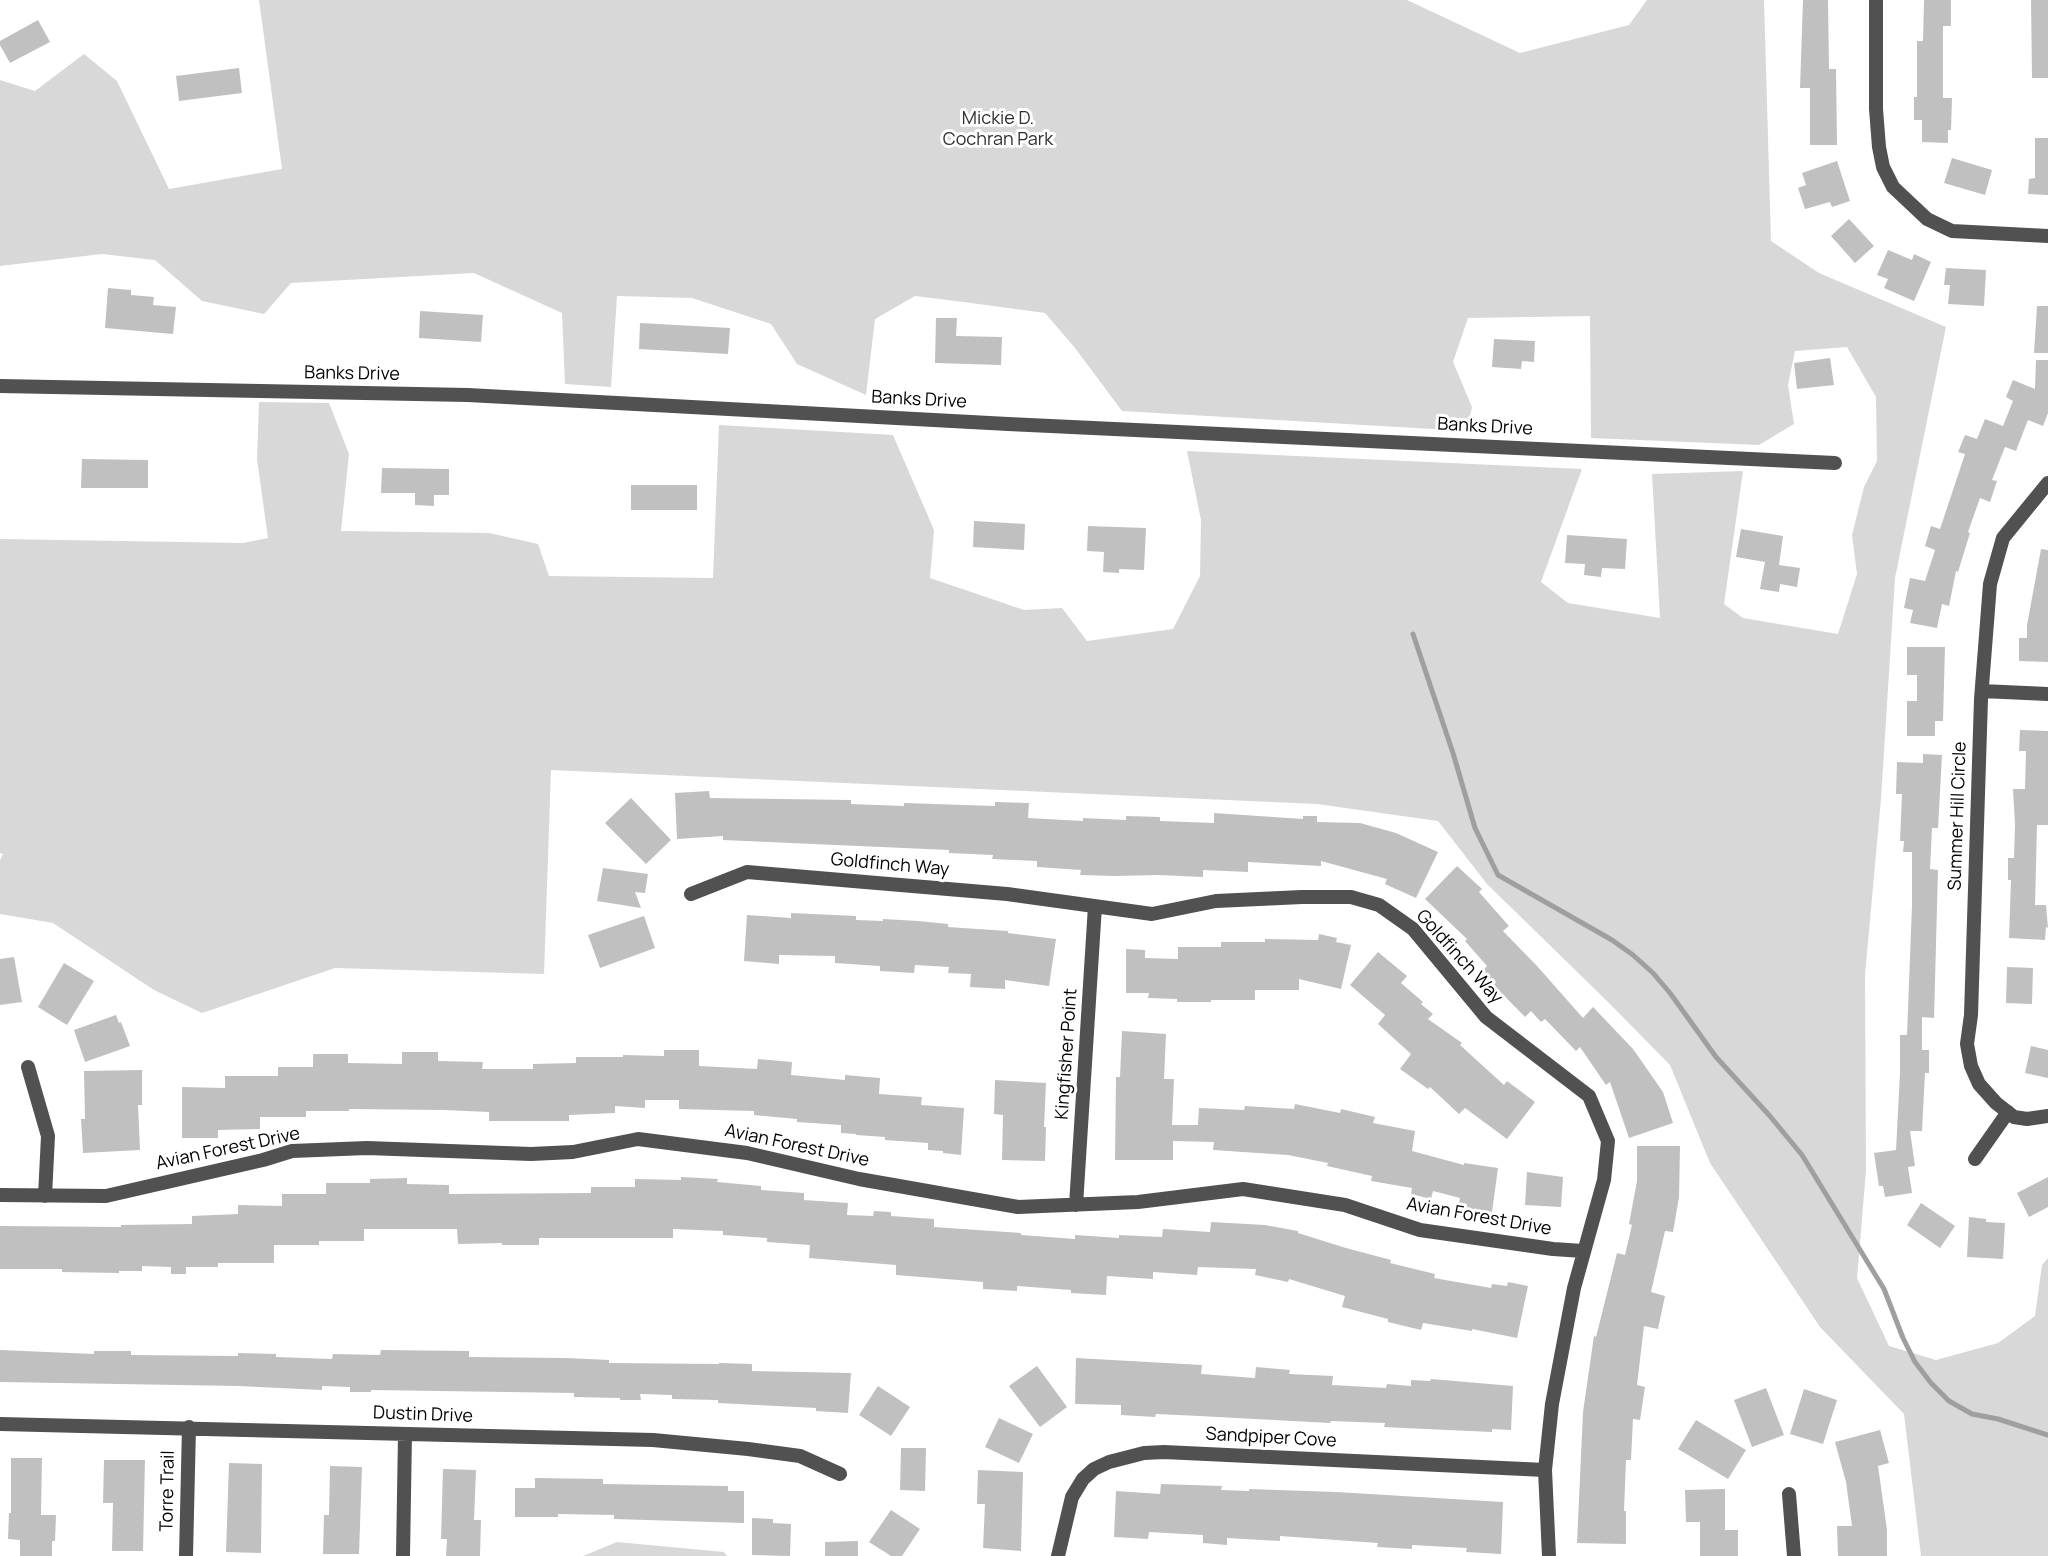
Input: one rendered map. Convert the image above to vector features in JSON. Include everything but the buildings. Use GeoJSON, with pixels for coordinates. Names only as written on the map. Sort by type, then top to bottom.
{"type":"FeatureCollection","features":[{"type":"Feature","properties":{"kind":"street"},"geometry":{"type":"LineString","coordinates":[[1876,0],[1876,109],[1879,146],[1883,167],[1893,187],[1927,219],[1952,232],[2048,236]]}},
{"type":"Feature","properties":{"kind":"street","name":"Banks Drive"},"geometry":{"type":"LineString","coordinates":[[0,386],[468,395],[1035,426],[1835,463]]}},
{"type":"Feature","properties":{"kind":"street","name":"Summer Hill Circle"},"geometry":{"type":"LineString","coordinates":[[2008,1112],[1979,1084],[1971,1066],[1968,1044],[1982,691],[1990,583],[2003,538],[2048,483]]}},
{"type":"Feature","properties":{"kind":"street"},"geometry":{"type":"LineString","coordinates":[[1982,691],[2048,694]]}},
{"type":"Feature","properties":{"kind":"street","name":"Goldfinch Way"},"geometry":{"type":"LineString","coordinates":[[691,894],[747,872],[1007,894],[1152,914],[1216,901],[1351,897],[1378,905],[1413,929],[1486,1017],[1589,1096],[1608,1141],[1604,1180],[1583,1251],[1566,1325],[1548,1431],[1545,1470],[1549,1556]]}},
{"type":"Feature","properties":{"kind":"street","name":"Kingfisher Point"},"geometry":{"type":"LineString","coordinates":[[1076,1205],[1095,906]]}},
{"type":"Feature","properties":{"kind":"street"},"geometry":{"type":"LineString","coordinates":[[28,1067],[48,1136],[45,1196]]}},
{"type":"Feature","properties":{"kind":"street"},"geometry":{"type":"LineString","coordinates":[[1975,1159],[2008,1112],[2014,1117],[2027,1119],[2048,1116]]}},
{"type":"Feature","properties":{"kind":"street","name":"Avian Forest Drive"},"geometry":{"type":"LineString","coordinates":[[0,1195],[106,1196],[292,1151],[367,1148],[531,1154],[573,1152],[638,1139],[747,1153],[859,1179],[1018,1207],[1138,1202],[1243,1189],[1345,1205],[1420,1230],[1583,1251]]}},
{"type":"Feature","properties":{"kind":"street","name":"Dustin Drive"},"geometry":{"type":"LineString","coordinates":[[0,1424],[653,1440],[800,1456],[840,1474]]}},
{"type":"Feature","properties":{"kind":"street","name":"Torre Trail"},"geometry":{"type":"LineString","coordinates":[[186,1556],[189,1427]]}},
{"type":"Feature","properties":{"kind":"street"},"geometry":{"type":"LineString","coordinates":[[403,1556],[405,1434]]}},
{"type":"Feature","properties":{"kind":"street","name":"Sandpiper Cove"},"geometry":{"type":"LineString","coordinates":[[1058,1556],[1072,1497],[1083,1479],[1094,1469],[1109,1462],[1144,1453],[1545,1470]]}},
{"type":"Feature","properties":{"kind":"street"},"geometry":{"type":"LineString","coordinates":[[1789,1494],[1794,1556]]}},
{"type":"Feature","properties":{"kind":"green space","name":"Mickie D. Cochran Park"},"geometry":{"type":"Polygon","coordinates":[[[259,0],[1407,0],[1520,53],[1629,25],[1647,0],[1764,0],[1771,241],[1819,273],[1946,327],[1895,578],[1881,799],[1865,975],[1866,1171],[1857,1278],[1889,1346],[1936,1360],[1998,1343],[2035,1316],[2042,1265],[2048,1258],[2048,1556],[1921,1556],[1904,1414],[1820,1327],[1710,1163],[1670,1065],[1487,884],[1438,821],[1317,804],[551,770],[544,974],[335,968],[202,1013],[154,990],[53,923],[0,914],[0,860],[3,854],[0,853],[0,539],[243,543],[268,538],[257,459],[259,402],[329,403],[349,454],[341,531],[489,533],[538,544],[549,576],[713,578],[719,425],[893,435],[934,530],[930,578],[1024,610],[1062,608],[1087,641],[1173,629],[1200,576],[1201,520],[1187,451],[1582,469],[1541,582],[1568,603],[1660,618],[1652,474],[1743,471],[1724,604],[1743,618],[1838,634],[1857,574],[1852,535],[1864,487],[1877,461],[1876,397],[1847,347],[1795,351],[1788,385],[1794,424],[1759,445],[1591,438],[1590,316],[1468,318],[1453,362],[1472,407],[1467,431],[1122,411],[1045,313],[915,296],[875,319],[866,395],[797,364],[771,324],[692,298],[617,296],[611,387],[565,384],[562,313],[474,273],[291,283],[264,314],[202,301],[155,260],[102,254],[0,266],[0,80],[35,91],[84,54],[117,81],[169,189],[282,169],[259,0]]]}},
{"type":"Feature","properties":{"kind":"green space"},"geometry":{"type":"Polygon","coordinates":[[[617,1542],[724,1552],[727,1556],[583,1556],[617,1542]]]}},
{"type":"Feature","properties":{"kind":"waterway"},"geometry":{"type":"LineString","coordinates":[[1413,634],[1475,828],[1498,875],[1612,940],[1653,973],[1716,1057],[1802,1155],[1884,1289],[1903,1338],[1915,1362],[1931,1383],[1949,1401],[1972,1414],[1998,1419],[2048,1435]]}}]}
